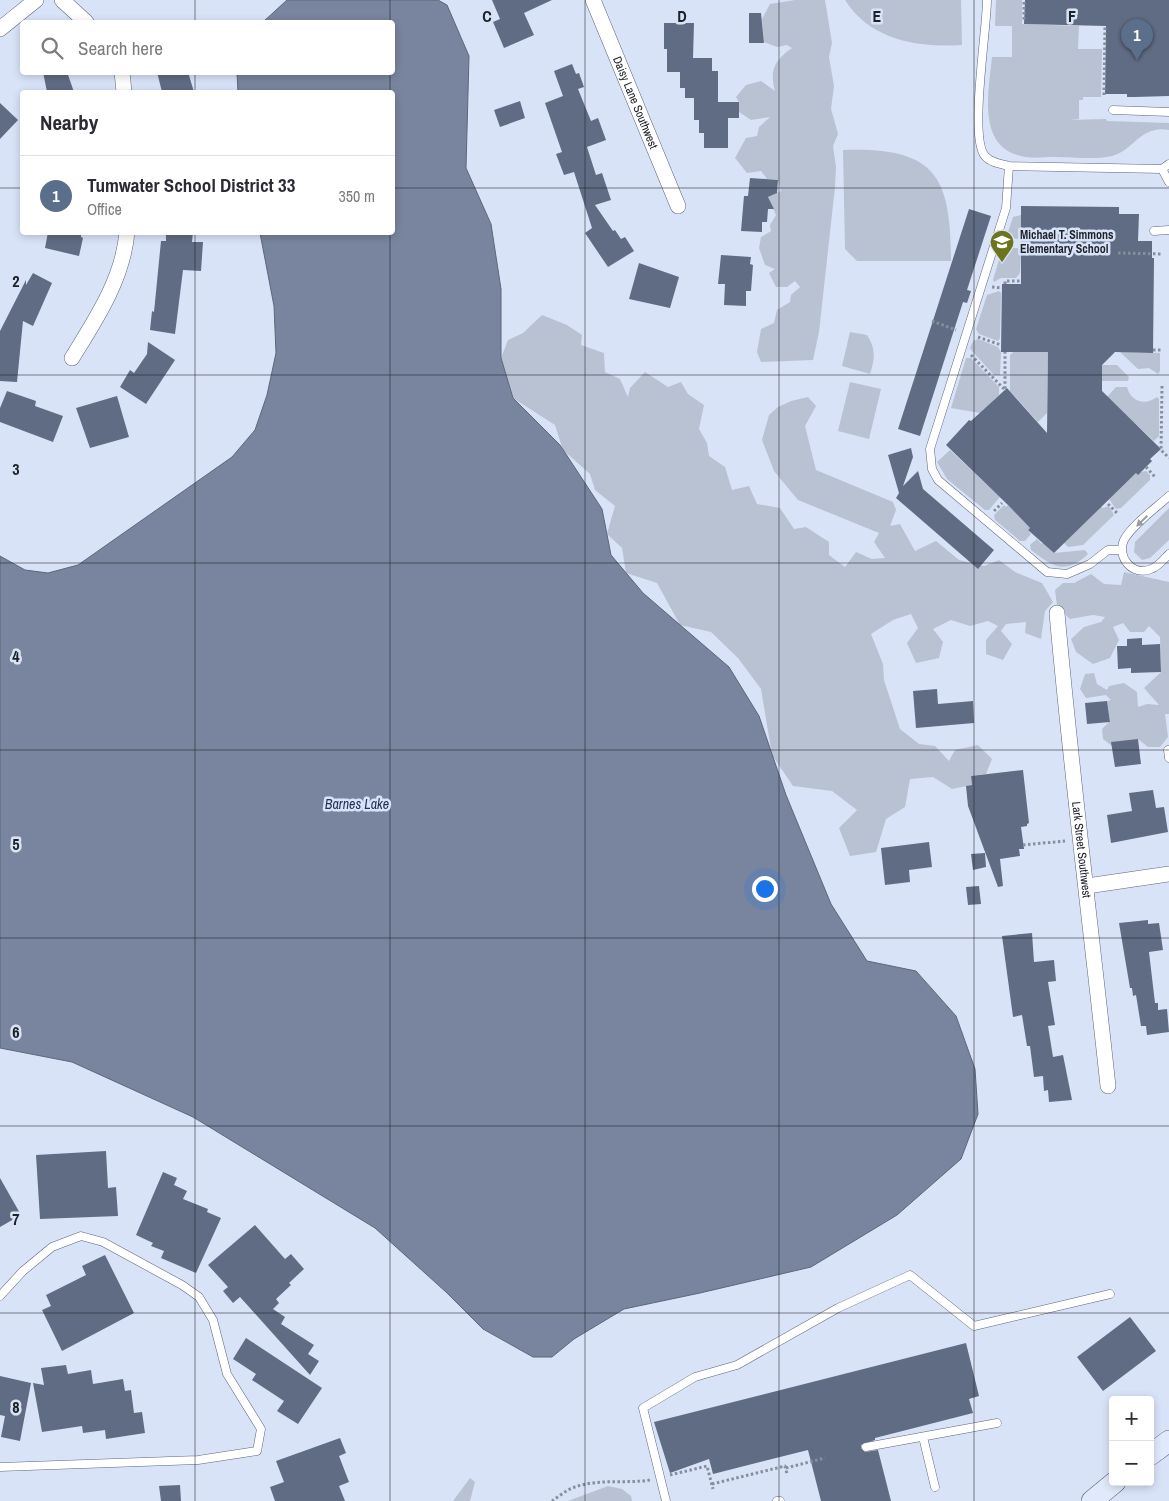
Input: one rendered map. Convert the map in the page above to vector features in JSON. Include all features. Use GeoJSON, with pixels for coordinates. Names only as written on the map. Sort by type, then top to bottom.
{"type":"FeatureCollection","features":[{"type":"Feature","properties":{"kind":"street"},"geometry":{"type":"LineString","coordinates":[[0,29],[36,0]]}},
{"type":"Feature","properties":{"kind":"street"},"geometry":{"type":"LineString","coordinates":[[62,0],[84,20]]}},
{"type":"Feature","properties":{"kind":"street","name":"Daisy Lane Southwest"},"geometry":{"type":"LineString","coordinates":[[593,0],[678,206]]}},
{"type":"Feature","properties":{"kind":"street"},"geometry":{"type":"LineString","coordinates":[[122,75],[124,90]]}},
{"type":"Feature","properties":{"kind":"street"},"geometry":{"type":"LineString","coordinates":[[72,358],[105,303],[118,271],[126,235]]}},
{"type":"Feature","properties":{"kind":"street","name":"Lark Street Southwest"},"geometry":{"type":"LineString","coordinates":[[1057,613],[1108,1086]]}},
{"type":"Feature","properties":{"kind":"street"},"geometry":{"type":"LineString","coordinates":[[1087,886],[1169,874]]}},
{"type":"Feature","properties":{"kind":"street"},"geometry":{"type":"LineString","coordinates":[[1154,1452],[1169,1441]]}},
{"type":"Feature","properties":{"kind":"street"},"geometry":{"type":"LineString","coordinates":[[1092,1501],[1111,1486]]}},
{"type":"Feature","properties":{"kind":"lane"},"geometry":{"type":"LineString","coordinates":[[987,0],[978,113],[980,143],[984,155],[994,162],[1009,166],[1162,169],[1169,164]]}},
{"type":"Feature","properties":{"kind":"lane"},"geometry":{"type":"LineString","coordinates":[[1113,110],[1169,112]]}},
{"type":"Feature","properties":{"kind":"lane"},"geometry":{"type":"LineString","coordinates":[[1009,166],[1006,208],[930,449],[932,469],[938,480],[1047,572],[1067,574],[1090,564],[1108,550],[1122,550]]}},
{"type":"Feature","properties":{"kind":"lane"},"geometry":{"type":"LineString","coordinates":[[1162,169],[1169,182]]}},
{"type":"Feature","properties":{"kind":"lane"},"geometry":{"type":"LineString","coordinates":[[1154,231],[1169,230]]}},
{"type":"Feature","properties":{"kind":"lane"},"geometry":{"type":"LineString","coordinates":[[1169,496],[1126,536],[1122,550],[1126,562],[1139,571],[1151,570],[1169,554]]}},
{"type":"Feature","properties":{"kind":"lane"},"geometry":{"type":"LineString","coordinates":[[0,1296],[23,1271],[52,1247],[80,1236],[102,1242],[182,1285],[199,1297],[213,1320],[227,1374],[261,1429],[257,1451],[241,1455],[198,1460],[0,1467]]}},
{"type":"Feature","properties":{"kind":"lane"},"geometry":{"type":"LineString","coordinates":[[666,1501],[643,1408],[695,1377],[737,1365],[838,1308],[910,1275],[974,1326],[1110,1294]]}},
{"type":"Feature","properties":{"kind":"lane"},"geometry":{"type":"LineString","coordinates":[[866,1447],[997,1423]]}},
{"type":"Feature","properties":{"kind":"lane"},"geometry":{"type":"LineString","coordinates":[[923,1437],[935,1487]]}},
{"type":"Feature","properties":{"kind":"path"},"geometry":{"type":"LineString","coordinates":[[1024,2],[1024,22]]}},
{"type":"Feature","properties":{"kind":"path"},"geometry":{"type":"LineString","coordinates":[[1104,95],[1105,26]]}},
{"type":"Feature","properties":{"kind":"path"},"geometry":{"type":"LineString","coordinates":[[1118,253],[1163,254]]}},
{"type":"Feature","properties":{"kind":"path"},"geometry":{"type":"LineString","coordinates":[[1005,284],[1005,281],[1021,282]]}},
{"type":"Feature","properties":{"kind":"path"},"geometry":{"type":"LineString","coordinates":[[990,287],[1002,288]]}},
{"type":"Feature","properties":{"kind":"path"},"geometry":{"type":"LineString","coordinates":[[932,321],[959,331]]}},
{"type":"Feature","properties":{"kind":"path"},"geometry":{"type":"LineString","coordinates":[[975,336],[1001,345]]}},
{"type":"Feature","properties":{"kind":"path"},"geometry":{"type":"LineString","coordinates":[[1153,350],[1162,350]]}},
{"type":"Feature","properties":{"kind":"path"},"geometry":{"type":"LineString","coordinates":[[969,353],[1005,390],[1005,352]]}},
{"type":"Feature","properties":{"kind":"path"},"geometry":{"type":"LineString","coordinates":[[1162,386],[1161,450],[1169,458]]}},
{"type":"Feature","properties":{"kind":"path"},"geometry":{"type":"LineString","coordinates":[[1146,467],[1156,478]]}},
{"type":"Feature","properties":{"kind":"path"},"geometry":{"type":"LineString","coordinates":[[1108,504],[1118,514]]}},
{"type":"Feature","properties":{"kind":"path"},"geometry":{"type":"LineString","coordinates":[[1023,845],[1081,839]]}},
{"type":"Feature","properties":{"kind":"path"},"geometry":{"type":"LineString","coordinates":[[712,1484],[825,1458]]}},
{"type":"Feature","properties":{"kind":"path"},"geometry":{"type":"LineString","coordinates":[[669,1475],[707,1466],[713,1489]]}},
{"type":"Feature","properties":{"kind":"path"},"geometry":{"type":"LineString","coordinates":[[786,1468],[787,1474]]}},
{"type":"Feature","properties":{"kind":"path"},"geometry":{"type":"LineString","coordinates":[[552,1501],[572,1488],[612,1481],[628,1483],[651,1479]]}},
{"type":"Feature","properties":{"kind":"shaded area"},"geometry":{"type":"Polygon","coordinates":[[[795,0],[825,0],[832,43],[829,57],[834,86],[831,109],[838,134],[833,146],[836,167],[835,187],[819,332],[813,360],[761,362],[757,352],[761,329],[774,323],[777,310],[790,302],[791,295],[800,287],[795,281],[787,287],[776,287],[769,273],[775,269],[765,265],[759,248],[761,237],[771,231],[770,225],[776,215],[768,197],[781,191],[778,180],[767,179],[761,171],[747,173],[735,158],[746,138],[757,136],[759,127],[770,117],[751,120],[739,112],[739,102],[736,97],[746,85],[761,81],[775,91],[773,71],[781,57],[792,48],[787,45],[777,47],[764,42],[762,19],[770,4],[795,0]]]}},
{"type":"Feature","properties":{"kind":"shaded area"},"geometry":{"type":"Polygon","coordinates":[[[845,0],[961,0],[962,45],[929,45],[896,39],[881,33],[868,24],[855,14],[845,0]]]}},
{"type":"Feature","properties":{"kind":"shaded area"},"geometry":{"type":"Polygon","coordinates":[[[996,0],[1022,0],[1022,24],[1079,26],[1078,49],[1102,49],[1101,97],[1083,97],[1083,100],[1079,100],[1079,119],[1069,120],[1106,119],[1107,121],[1169,123],[1169,130],[1159,129],[1151,131],[1144,134],[1120,153],[1105,157],[1029,157],[1007,150],[997,141],[991,129],[989,115],[988,100],[992,57],[1012,57],[1012,26],[995,26],[996,0]]]}},
{"type":"Feature","properties":{"kind":"shaded area"},"geometry":{"type":"Polygon","coordinates":[[[843,150],[874,150],[899,154],[918,161],[931,172],[941,187],[947,207],[951,261],[857,261],[845,249],[843,150]]]}},
{"type":"Feature","properties":{"kind":"shaded area"},"geometry":{"type":"Polygon","coordinates":[[[1021,215],[1021,236],[1018,239],[1006,238],[1013,217],[1021,215]]]}},
{"type":"Feature","properties":{"kind":"shaded area"},"geometry":{"type":"Polygon","coordinates":[[[1018,248],[1021,251],[1020,273],[1016,278],[1001,278],[994,282],[1002,250],[1018,248]]]}},
{"type":"Feature","properties":{"kind":"shaded area"},"geometry":{"type":"Polygon","coordinates":[[[999,291],[1001,293],[1000,338],[998,341],[979,334],[976,329],[987,295],[999,291]]]}},
{"type":"Feature","properties":{"kind":"shaded area"},"geometry":{"type":"Polygon","coordinates":[[[542,315],[567,325],[582,335],[581,345],[604,353],[605,372],[620,379],[628,397],[630,388],[645,372],[668,387],[681,382],[688,394],[704,405],[699,429],[707,443],[709,456],[725,467],[732,490],[749,486],[757,504],[780,508],[794,529],[806,527],[829,542],[829,555],[845,567],[856,552],[872,559],[885,558],[874,542],[879,533],[798,500],[774,471],[762,440],[769,415],[778,407],[791,401],[808,397],[816,406],[805,426],[816,470],[893,502],[896,510],[890,526],[900,524],[915,551],[936,541],[959,560],[984,566],[999,560],[1015,572],[1042,583],[1053,602],[1045,611],[1041,639],[1025,633],[1026,622],[1006,624],[1001,631],[1012,644],[1003,660],[986,654],[986,640],[998,626],[988,621],[970,626],[951,620],[933,629],[943,642],[939,658],[916,663],[907,643],[918,628],[911,614],[893,620],[871,634],[883,664],[884,680],[900,729],[919,744],[935,746],[949,761],[955,750],[978,745],[992,759],[986,774],[971,776],[972,785],[952,789],[933,777],[910,779],[905,807],[886,819],[876,852],[850,856],[839,828],[857,810],[832,791],[793,786],[772,755],[761,689],[738,658],[711,632],[680,625],[657,583],[626,573],[622,548],[607,534],[615,506],[595,490],[590,474],[563,450],[555,425],[513,398],[501,358],[508,340],[523,333],[542,315]]]}},
{"type":"Feature","properties":{"kind":"shaded area"},"geometry":{"type":"Polygon","coordinates":[[[850,332],[867,335],[870,340],[874,354],[870,374],[842,366],[850,332]]]}},
{"type":"Feature","properties":{"kind":"shaded area"},"geometry":{"type":"Polygon","coordinates":[[[978,339],[998,347],[1001,352],[1000,375],[994,375],[970,348],[973,341],[978,339]]]}},
{"type":"Feature","properties":{"kind":"shaded area"},"geometry":{"type":"Polygon","coordinates":[[[1013,352],[1048,352],[1047,413],[1038,422],[1010,391],[1010,355],[1013,352]]]}},
{"type":"Feature","properties":{"kind":"shaded area"},"geometry":{"type":"Polygon","coordinates":[[[1120,352],[1160,353],[1160,371],[1158,374],[1149,368],[1138,369],[1120,352]]]}},
{"type":"Feature","properties":{"kind":"shaded area"},"geometry":{"type":"Polygon","coordinates":[[[966,358],[971,358],[999,387],[999,395],[980,413],[951,408],[966,358]]]}},
{"type":"Feature","properties":{"kind":"shaded area"},"geometry":{"type":"Polygon","coordinates":[[[1102,365],[1117,365],[1129,377],[1128,381],[1102,381],[1102,365]]]}},
{"type":"Feature","properties":{"kind":"shaded area"},"geometry":{"type":"Polygon","coordinates":[[[850,382],[881,389],[869,439],[838,431],[850,382]]]}},
{"type":"Feature","properties":{"kind":"shaded area"},"geometry":{"type":"Polygon","coordinates":[[[1116,387],[1127,387],[1132,396],[1139,401],[1148,401],[1157,397],[1159,399],[1159,436],[1154,441],[1107,397],[1116,387]]]}},
{"type":"Feature","properties":{"kind":"shaded area"},"geometry":{"type":"Polygon","coordinates":[[[950,450],[1000,497],[989,510],[985,510],[947,479],[937,462],[950,450]]]}},
{"type":"Feature","properties":{"kind":"shaded area"},"geometry":{"type":"Polygon","coordinates":[[[1146,471],[1150,475],[1150,480],[1121,508],[1116,509],[1109,499],[1136,473],[1146,471]]]}},
{"type":"Feature","properties":{"kind":"shaded area"},"geometry":{"type":"Polygon","coordinates":[[[1004,505],[1006,507],[1008,505],[1030,528],[1028,530],[1031,534],[1025,541],[1020,541],[995,520],[994,515],[1004,505]]]}},
{"type":"Feature","properties":{"kind":"shaded area"},"geometry":{"type":"Polygon","coordinates":[[[1101,506],[1103,508],[1109,506],[1114,515],[1083,545],[1068,547],[1064,543],[1101,506]]]}},
{"type":"Feature","properties":{"kind":"shaded area"},"geometry":{"type":"Polygon","coordinates":[[[1169,508],[1169,540],[1150,558],[1142,560],[1134,552],[1135,542],[1169,508]]]}},
{"type":"Feature","properties":{"kind":"shaded area"},"geometry":{"type":"Polygon","coordinates":[[[1037,539],[1054,553],[1085,550],[1088,554],[1080,561],[1065,567],[1052,564],[1031,550],[1030,545],[1037,539]]]}},
{"type":"Feature","properties":{"kind":"shaded area"},"geometry":{"type":"Polygon","coordinates":[[[1124,572],[1169,582],[1169,714],[1165,714],[1168,737],[1160,747],[1148,747],[1138,739],[1112,746],[1103,739],[1102,729],[1110,721],[1107,701],[1111,700],[1106,695],[1086,698],[1080,689],[1085,674],[1094,673],[1097,684],[1107,690],[1109,686],[1124,683],[1137,692],[1138,707],[1147,704],[1159,705],[1144,688],[1161,672],[1160,637],[1149,626],[1144,632],[1130,632],[1123,623],[1113,627],[1119,640],[1110,658],[1093,664],[1076,652],[1071,639],[1084,627],[1101,622],[1105,617],[1093,615],[1070,619],[1057,606],[1055,590],[1063,583],[1074,583],[1091,574],[1104,584],[1121,585],[1124,572]]]}},
{"type":"Feature","properties":{"kind":"shaded area"},"geometry":{"type":"Polygon","coordinates":[[[470,1478],[475,1482],[470,1501],[453,1501],[470,1478]]]}},
{"type":"Feature","properties":{"kind":"shaded area"},"geometry":{"type":"Polygon","coordinates":[[[608,1486],[622,1489],[631,1496],[632,1501],[568,1501],[608,1486]]]}},
{"type":"Feature","properties":{"kind":"water","name":"Barnes Lake"},"geometry":{"type":"Polygon","coordinates":[[[287,0],[438,0],[447,5],[469,56],[466,168],[491,224],[501,289],[501,358],[513,398],[560,445],[602,509],[611,555],[643,593],[729,667],[759,716],[786,795],[831,904],[867,961],[916,971],[956,1016],[975,1069],[978,1114],[961,1159],[897,1215],[811,1267],[624,1309],[574,1339],[552,1357],[533,1357],[483,1329],[446,1292],[375,1228],[193,1117],[72,1062],[0,1048],[0,556],[25,570],[48,573],[78,565],[232,457],[255,430],[267,395],[276,353],[274,306],[260,235],[395,235],[395,90],[238,90],[237,75],[395,75],[395,20],[265,20],[287,0]]]}},
{"type":"Feature","properties":{"kind":"building"},"geometry":{"type":"Polygon","coordinates":[[[492,0],[552,0],[524,13],[534,35],[504,48],[493,22],[500,19],[492,0]]]}},
{"type":"Feature","properties":{"kind":"building"},"geometry":{"type":"Polygon","coordinates":[[[1025,0],[1169,0],[1169,96],[1127,97],[1127,94],[1105,94],[1106,26],[1024,24],[1025,0]]]}},
{"type":"Feature","properties":{"kind":"building"},"geometry":{"type":"Polygon","coordinates":[[[749,13],[761,13],[764,43],[749,43],[749,13]]]}},
{"type":"Feature","properties":{"kind":"building"},"geometry":{"type":"Polygon","coordinates":[[[664,23],[694,23],[693,58],[712,58],[712,71],[718,71],[718,102],[739,102],[739,118],[728,118],[728,148],[704,148],[704,133],[699,133],[699,120],[694,120],[694,98],[685,98],[685,88],[680,88],[680,72],[667,72],[667,49],[664,49],[664,23]]]}},
{"type":"Feature","properties":{"kind":"building"},"geometry":{"type":"Polygon","coordinates":[[[572,64],[576,74],[579,73],[584,87],[578,89],[591,121],[598,118],[606,140],[587,147],[596,175],[602,173],[611,200],[595,205],[613,231],[615,230],[621,239],[625,237],[634,251],[608,267],[585,233],[592,228],[574,172],[564,175],[556,154],[562,152],[545,103],[563,96],[554,71],[572,64]]]}},
{"type":"Feature","properties":{"kind":"building"},"geometry":{"type":"Polygon","coordinates":[[[44,75],[68,75],[73,90],[47,90],[44,75]]]}},
{"type":"Feature","properties":{"kind":"building"},"geometry":{"type":"Polygon","coordinates":[[[158,75],[189,75],[193,90],[162,90],[158,75]]]}},
{"type":"Feature","properties":{"kind":"building"},"geometry":{"type":"Polygon","coordinates":[[[520,101],[525,118],[500,127],[494,110],[520,101]]]}},
{"type":"Feature","properties":{"kind":"building"},"geometry":{"type":"Polygon","coordinates":[[[0,103],[18,120],[0,139],[0,103]]]}},
{"type":"Feature","properties":{"kind":"building"},"geometry":{"type":"Polygon","coordinates":[[[750,178],[778,180],[777,193],[768,197],[774,209],[768,209],[767,222],[762,222],[762,232],[741,231],[744,196],[748,196],[750,178]]]}},
{"type":"Feature","properties":{"kind":"building"},"geometry":{"type":"Polygon","coordinates":[[[1021,206],[1119,207],[1119,214],[1139,214],[1138,241],[1152,241],[1152,258],[1154,258],[1153,353],[1115,352],[1102,365],[1102,391],[1161,449],[1150,459],[1152,461],[1138,475],[1136,473],[1054,553],[1028,530],[1030,528],[1008,505],[946,445],[969,420],[971,421],[1007,388],[1047,433],[1048,352],[1001,352],[1002,284],[1021,284],[1021,206]]]}},
{"type":"Feature","properties":{"kind":"building"},"geometry":{"type":"Polygon","coordinates":[[[969,209],[991,216],[967,290],[971,291],[967,303],[963,302],[920,436],[898,429],[969,209]]]}},
{"type":"Feature","properties":{"kind":"building"},"geometry":{"type":"Polygon","coordinates":[[[47,235],[81,235],[83,238],[79,256],[45,248],[47,235]]]}},
{"type":"Feature","properties":{"kind":"building"},"geometry":{"type":"Polygon","coordinates":[[[166,235],[193,235],[192,242],[203,242],[201,271],[183,270],[175,334],[150,330],[152,311],[154,312],[161,241],[166,241],[166,235]]]}},
{"type":"Feature","properties":{"kind":"building"},"geometry":{"type":"Polygon","coordinates":[[[721,255],[751,257],[750,264],[753,265],[751,291],[746,291],[746,306],[724,305],[725,284],[718,284],[721,255]]]}},
{"type":"Feature","properties":{"kind":"building"},"geometry":{"type":"Polygon","coordinates":[[[639,263],[679,277],[670,308],[629,299],[639,263]]]}},
{"type":"Feature","properties":{"kind":"building"},"geometry":{"type":"Polygon","coordinates":[[[33,273],[52,283],[33,326],[23,321],[17,382],[0,381],[0,331],[26,280],[26,285],[33,273]]]}},
{"type":"Feature","properties":{"kind":"building"},"geometry":{"type":"Polygon","coordinates":[[[148,342],[175,360],[146,404],[120,387],[130,370],[134,373],[147,354],[148,342]]]}},
{"type":"Feature","properties":{"kind":"building"},"geometry":{"type":"Polygon","coordinates":[[[7,391],[36,401],[35,406],[63,416],[53,442],[0,422],[0,408],[7,391]]]}},
{"type":"Feature","properties":{"kind":"building"},"geometry":{"type":"Polygon","coordinates":[[[117,396],[129,437],[90,448],[76,408],[117,396]]]}},
{"type":"Feature","properties":{"kind":"building"},"geometry":{"type":"Polygon","coordinates":[[[911,448],[913,457],[903,486],[918,471],[923,489],[994,550],[978,569],[896,498],[899,493],[888,455],[911,448]]]}},
{"type":"Feature","properties":{"kind":"building"},"geometry":{"type":"Polygon","coordinates":[[[1142,638],[1142,645],[1160,644],[1161,672],[1131,673],[1131,668],[1118,669],[1117,646],[1127,646],[1127,639],[1142,638]]]}},
{"type":"Feature","properties":{"kind":"building"},"geometry":{"type":"Polygon","coordinates":[[[937,689],[938,704],[973,701],[974,723],[916,728],[913,691],[937,689]]]}},
{"type":"Feature","properties":{"kind":"building"},"geometry":{"type":"Polygon","coordinates":[[[1107,701],[1110,722],[1087,724],[1085,703],[1107,701]]]}},
{"type":"Feature","properties":{"kind":"building"},"geometry":{"type":"Polygon","coordinates":[[[1138,739],[1141,764],[1115,767],[1111,742],[1138,739]]]}},
{"type":"Feature","properties":{"kind":"building"},"geometry":{"type":"Polygon","coordinates":[[[1023,770],[1029,823],[1027,826],[1021,827],[1024,849],[1019,849],[1020,856],[1000,859],[1003,886],[998,887],[968,806],[966,786],[972,785],[971,776],[1023,770]]]}},
{"type":"Feature","properties":{"kind":"building"},"geometry":{"type":"Polygon","coordinates":[[[1153,790],[1156,808],[1164,807],[1168,832],[1111,843],[1107,815],[1132,811],[1129,793],[1153,790]]]}},
{"type":"Feature","properties":{"kind":"building"},"geometry":{"type":"Polygon","coordinates":[[[929,842],[932,867],[909,870],[910,882],[885,885],[881,848],[929,842]]]}},
{"type":"Feature","properties":{"kind":"building"},"geometry":{"type":"Polygon","coordinates":[[[985,853],[986,867],[973,870],[971,854],[985,853]]]}},
{"type":"Feature","properties":{"kind":"building"},"geometry":{"type":"Polygon","coordinates":[[[979,886],[981,904],[968,905],[966,887],[979,886]]]}},
{"type":"Feature","properties":{"kind":"building"},"geometry":{"type":"Polygon","coordinates":[[[1148,920],[1148,924],[1159,923],[1163,950],[1149,952],[1155,1003],[1158,1003],[1158,1010],[1167,1009],[1169,1032],[1147,1035],[1146,1026],[1141,1026],[1136,995],[1133,996],[1132,988],[1130,988],[1119,923],[1148,920]]]}},
{"type":"Feature","properties":{"kind":"building"},"geometry":{"type":"Polygon","coordinates":[[[1032,933],[1034,962],[1054,960],[1056,981],[1048,982],[1055,1025],[1048,1026],[1053,1057],[1063,1055],[1072,1100],[1049,1102],[1048,1090],[1044,1091],[1043,1076],[1034,1077],[1030,1046],[1027,1046],[1022,1015],[1013,1017],[1002,936],[1032,933]]]}},
{"type":"Feature","properties":{"kind":"building"},"geometry":{"type":"Polygon","coordinates":[[[106,1151],[108,1188],[116,1187],[118,1216],[40,1219],[36,1155],[106,1151]]]}},
{"type":"Feature","properties":{"kind":"building"},"geometry":{"type":"Polygon","coordinates":[[[163,1172],[177,1178],[174,1185],[187,1191],[183,1199],[208,1209],[207,1212],[221,1218],[196,1273],[161,1258],[164,1251],[151,1246],[153,1243],[136,1235],[163,1172]]]}},
{"type":"Feature","properties":{"kind":"building"},"geometry":{"type":"Polygon","coordinates":[[[0,1178],[21,1215],[0,1227],[0,1178]]]}},
{"type":"Feature","properties":{"kind":"building"},"geometry":{"type":"Polygon","coordinates":[[[255,1225],[285,1259],[291,1254],[304,1269],[276,1299],[279,1303],[273,1309],[285,1317],[281,1324],[314,1345],[308,1354],[319,1361],[310,1375],[240,1297],[233,1303],[223,1291],[228,1287],[208,1265],[255,1225]]]}},
{"type":"Feature","properties":{"kind":"building"},"geometry":{"type":"Polygon","coordinates":[[[105,1255],[134,1313],[62,1351],[42,1310],[51,1306],[46,1295],[86,1275],[82,1266],[105,1255]]]}},
{"type":"Feature","properties":{"kind":"building"},"geometry":{"type":"Polygon","coordinates":[[[1130,1317],[1156,1351],[1103,1391],[1077,1357],[1130,1317]]]}},
{"type":"Feature","properties":{"kind":"building"},"geometry":{"type":"Polygon","coordinates":[[[246,1338],[322,1388],[298,1424],[277,1411],[284,1401],[252,1380],[256,1374],[233,1359],[246,1338]]]}},
{"type":"Feature","properties":{"kind":"building"},"geometry":{"type":"Polygon","coordinates":[[[966,1343],[979,1396],[969,1399],[973,1413],[875,1438],[875,1440],[861,1445],[865,1452],[878,1450],[891,1501],[821,1501],[808,1450],[713,1474],[709,1459],[670,1473],[654,1422],[966,1343]]]}},
{"type":"Feature","properties":{"kind":"building"},"geometry":{"type":"Polygon","coordinates":[[[66,1365],[68,1374],[91,1370],[93,1384],[123,1379],[125,1391],[131,1390],[134,1413],[142,1412],[145,1433],[106,1439],[105,1430],[83,1433],[82,1426],[42,1432],[33,1383],[44,1385],[41,1368],[66,1365]]]}},
{"type":"Feature","properties":{"kind":"building"},"geometry":{"type":"Polygon","coordinates":[[[0,1376],[31,1383],[20,1441],[1,1437],[5,1416],[0,1415],[0,1376]]]}},
{"type":"Feature","properties":{"kind":"building"},"geometry":{"type":"Polygon","coordinates":[[[340,1438],[346,1453],[339,1456],[349,1482],[339,1486],[345,1501],[275,1501],[270,1487],[284,1482],[276,1461],[340,1438]]]}},
{"type":"Feature","properties":{"kind":"building"},"geometry":{"type":"Polygon","coordinates":[[[180,1485],[181,1501],[161,1501],[159,1486],[180,1485]]]}},
{"type":"Feature","properties":{"kind":"place","name":"Tumwater School District 33"},"geometry":{"type":"Point","coordinates":[1137,60]}},
{"type":"Feature","properties":{"kind":"place","name":"Michael T. Simmons Elementary School"},"geometry":{"type":"Point","coordinates":[1002,263]}}]}
